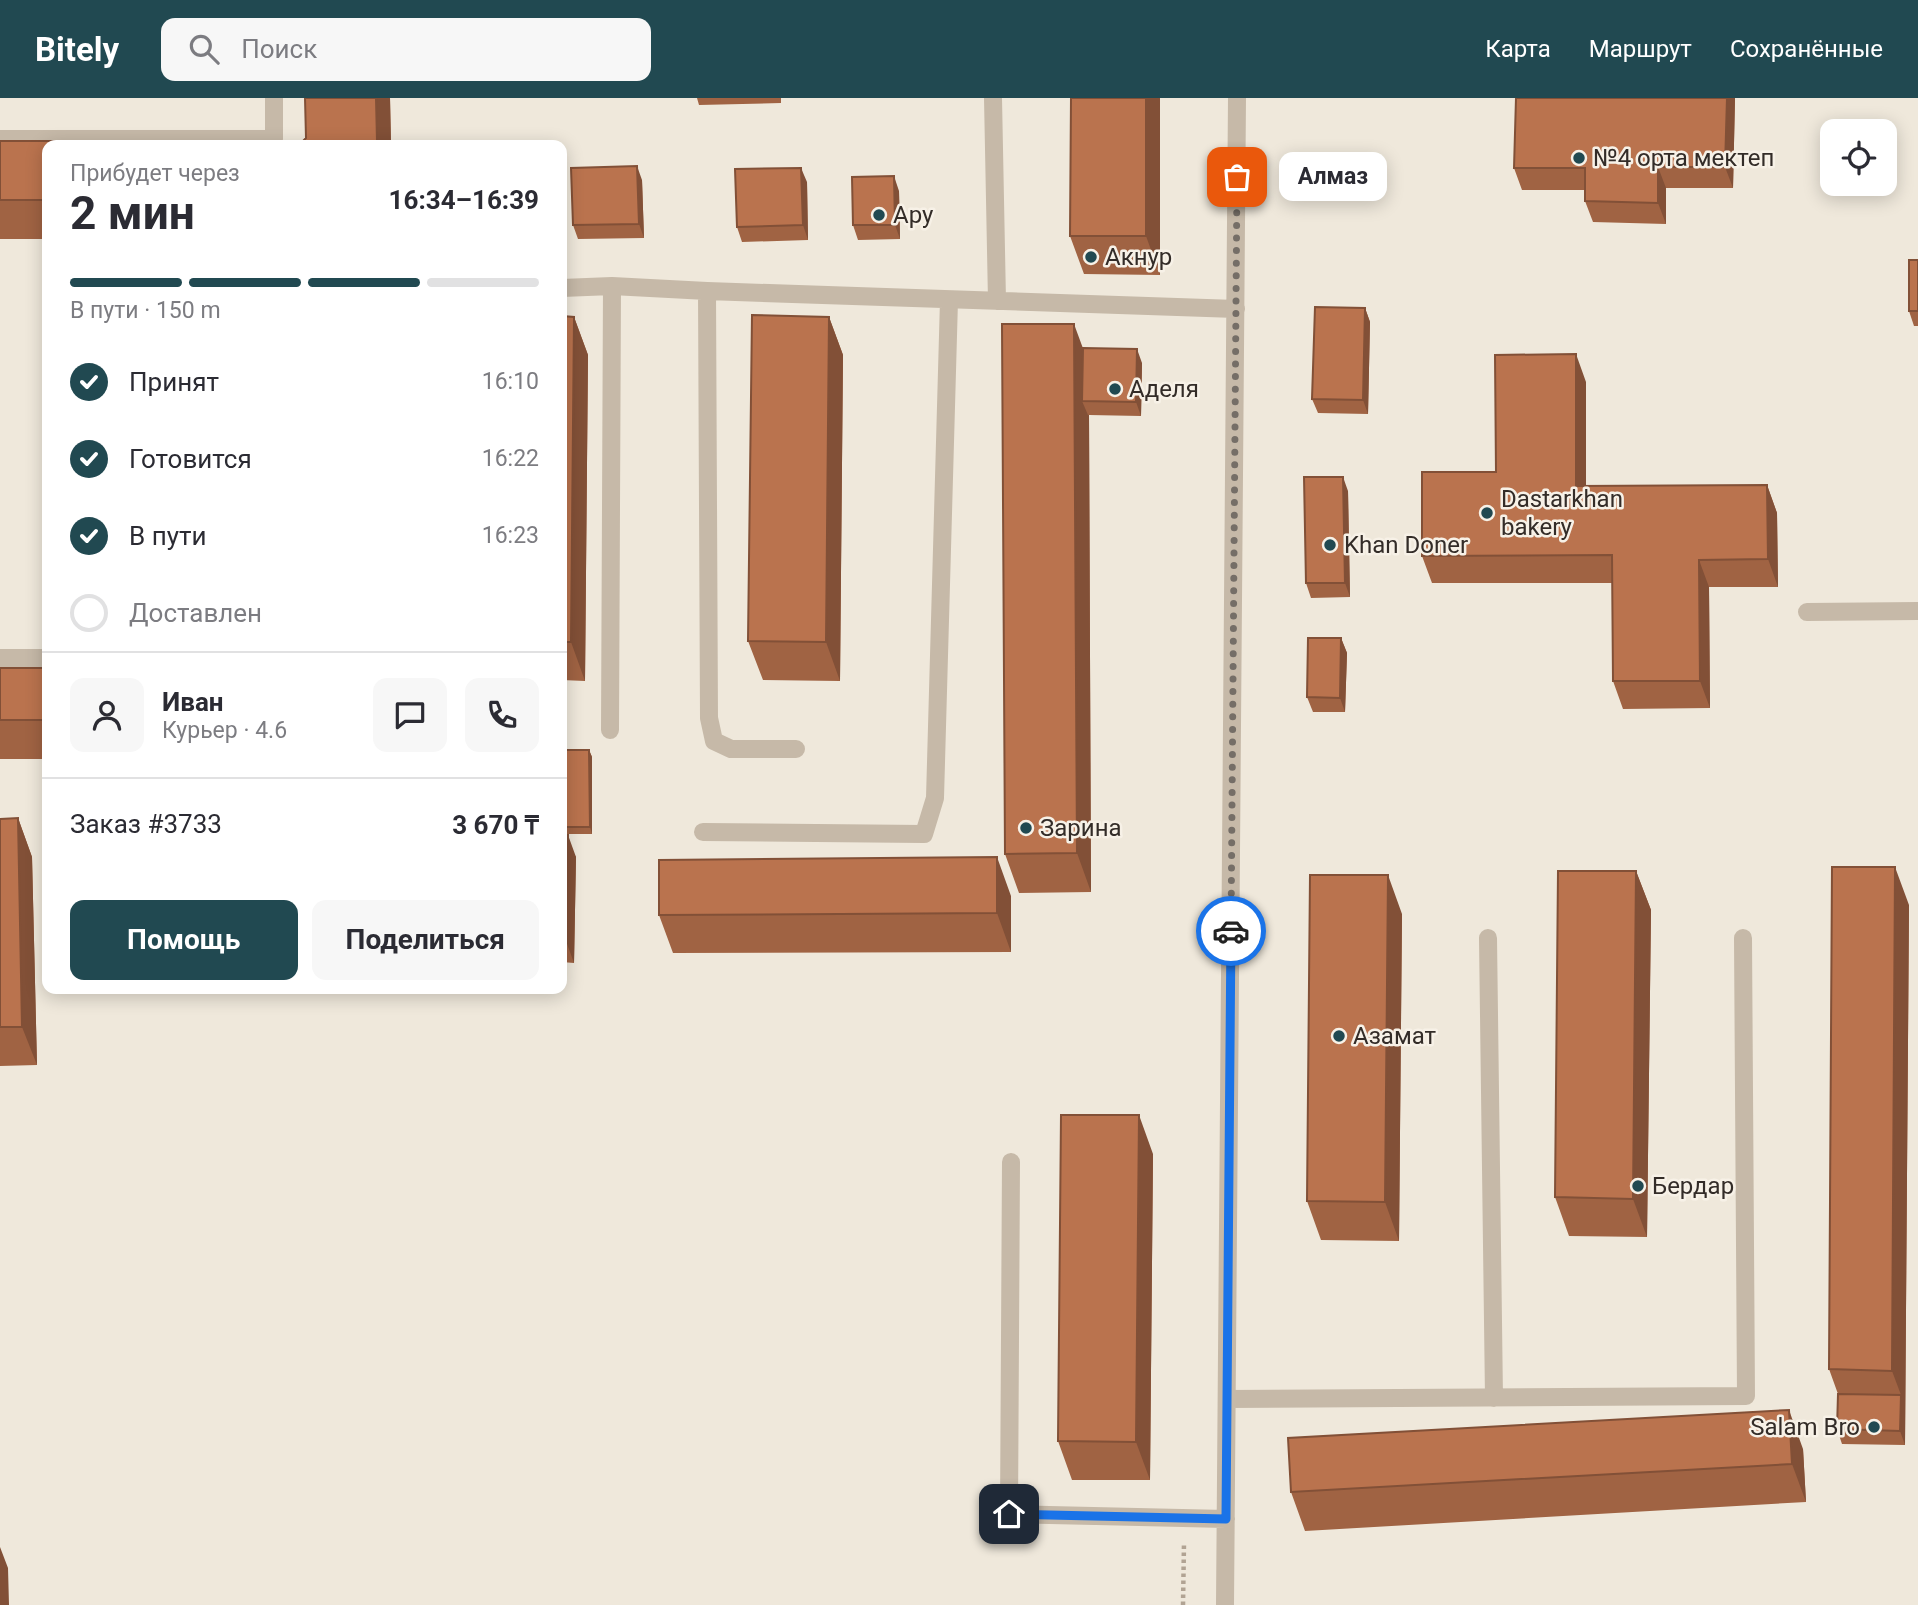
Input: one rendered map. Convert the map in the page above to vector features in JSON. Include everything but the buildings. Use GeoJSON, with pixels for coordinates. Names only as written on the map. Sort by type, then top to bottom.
{"type":"FeatureCollection","features":[{"type":"Feature","properties":{"kind":"street"},"geometry":{"type":"LineString","coordinates":[[0,139],[274,139],[274,98]]}},
{"type":"Feature","properties":{"kind":"street"},"geometry":{"type":"LineString","coordinates":[[993,98],[997,301]]}},
{"type":"Feature","properties":{"kind":"street"},"geometry":{"type":"LineString","coordinates":[[1226,1605],[1237,98]]}},
{"type":"Feature","properties":{"kind":"street"},"geometry":{"type":"LineString","coordinates":[[567,288],[612,286],[1236,309]]}},
{"type":"Feature","properties":{"kind":"street"},"geometry":{"type":"LineString","coordinates":[[610,730],[612,286]]}},
{"type":"Feature","properties":{"kind":"street"},"geometry":{"type":"LineString","coordinates":[[707,291],[709,718],[714,741],[731,749],[796,749]]}},
{"type":"Feature","properties":{"kind":"street"},"geometry":{"type":"LineString","coordinates":[[703,832],[925,834],[935,798],[949,300]]}},
{"type":"Feature","properties":{"kind":"street"},"geometry":{"type":"LineString","coordinates":[[1807,612],[1918,611]]}},
{"type":"Feature","properties":{"kind":"street"},"geometry":{"type":"LineString","coordinates":[[0,658],[42,659]]}},
{"type":"Feature","properties":{"kind":"street"},"geometry":{"type":"LineString","coordinates":[[1488,938],[1494,1398]]}},
{"type":"Feature","properties":{"kind":"street"},"geometry":{"type":"LineString","coordinates":[[1227,1399],[1746,1396],[1743,938]]}},
{"type":"Feature","properties":{"kind":"street"},"geometry":{"type":"LineString","coordinates":[[1011,1163],[1009,1514],[1226,1519]]}},
{"type":"Feature","properties":{"kind":"path"},"geometry":{"type":"LineString","coordinates":[[1183,1605],[1184,1518]]}},
{"type":"Feature","properties":{"kind":"way so far"},"geometry":{"type":"LineString","coordinates":[[1231,931],[1237,177]]}},
{"type":"Feature","properties":{"kind":"place","name":"№4 орта мектеп"},"geometry":{"type":"Point","coordinates":[1579,158]}},
{"type":"Feature","properties":{"kind":"place","name":"Алмаз"},"geometry":{"type":"Point","coordinates":[1237,177]}},
{"type":"Feature","properties":{"kind":"place","name":"Ару"},"geometry":{"type":"Point","coordinates":[879,215]}},
{"type":"Feature","properties":{"kind":"place","name":"Акнур"},"geometry":{"type":"Point","coordinates":[1091,257]}},
{"type":"Feature","properties":{"kind":"place","name":"Аделя"},"geometry":{"type":"Point","coordinates":[1115,389]}},
{"type":"Feature","properties":{"kind":"place","name":"Dastarkhan bakery"},"geometry":{"type":"Point","coordinates":[1487,513]}},
{"type":"Feature","properties":{"kind":"place","name":"Khan Doner"},"geometry":{"type":"Point","coordinates":[1330,545]}},
{"type":"Feature","properties":{"kind":"place","name":"Зарина"},"geometry":{"type":"Point","coordinates":[1026,828]}},
{"type":"Feature","properties":{"kind":"place","name":"Азамат"},"geometry":{"type":"Point","coordinates":[1339,1036]}},
{"type":"Feature","properties":{"kind":"place","name":"Бердар"},"geometry":{"type":"Point","coordinates":[1638,1186]}},
{"type":"Feature","properties":{"kind":"place","name":"Salam Bro"},"geometry":{"type":"Point","coordinates":[1874,1427]}},
{"type":"Feature","properties":{"kind":"route"},"geometry":{"type":"LineString","coordinates":[[1009,1514],[1226,1519],[1231,931]]}}]}
